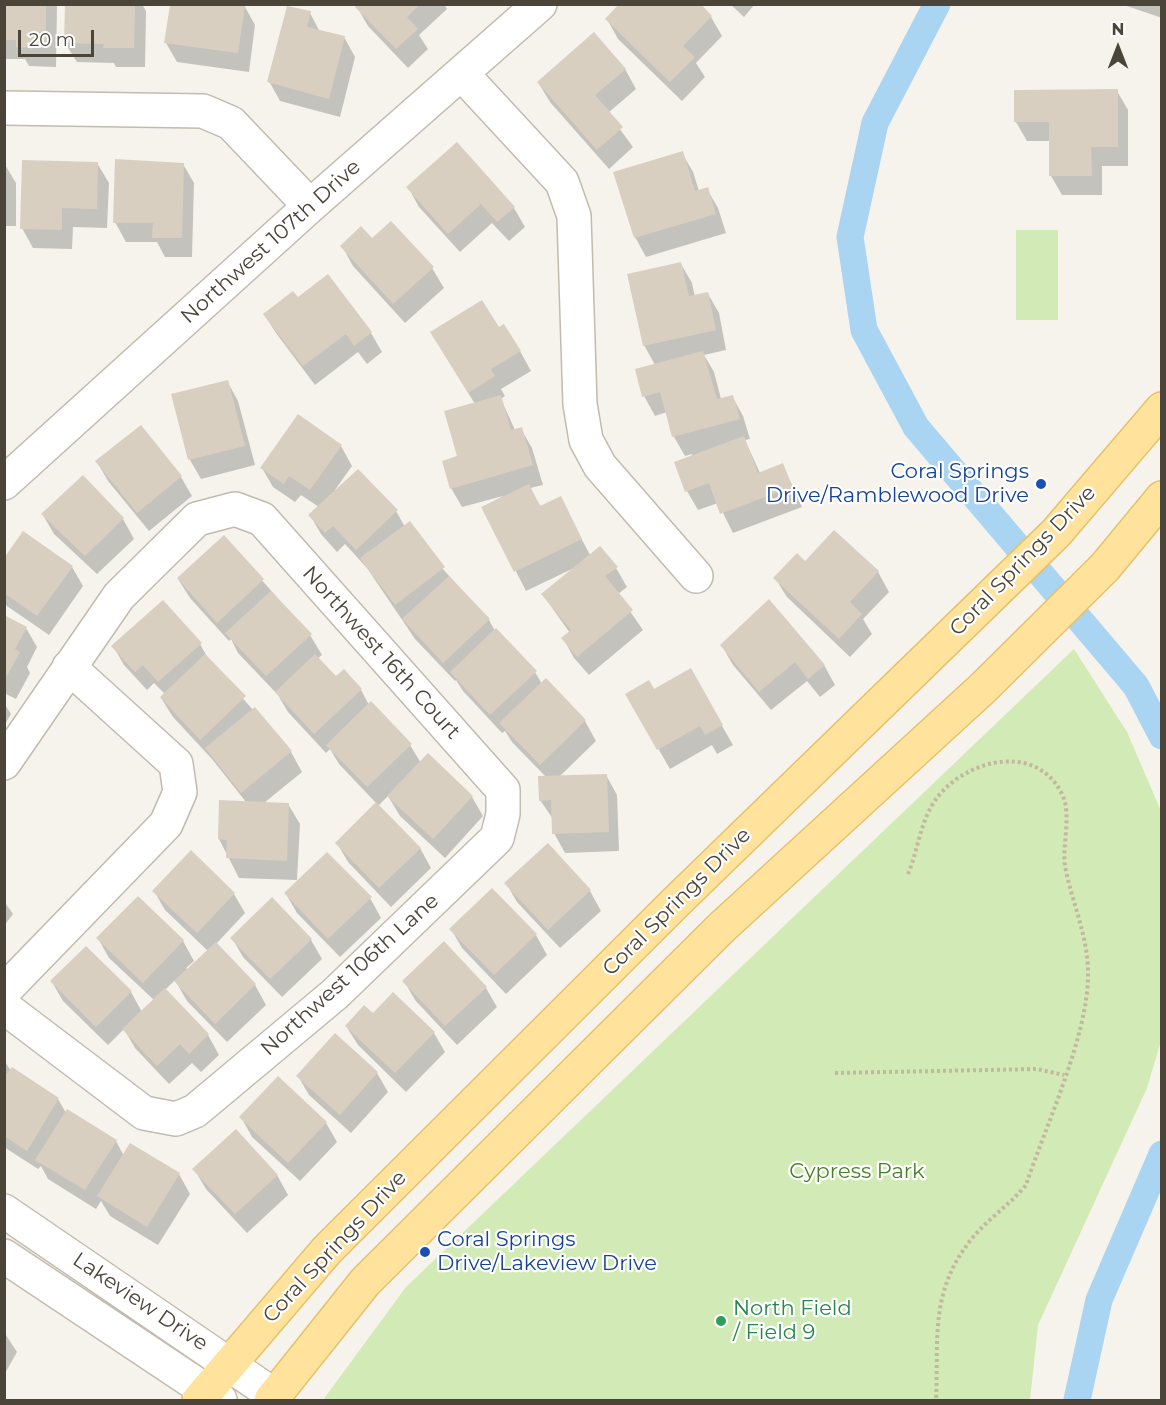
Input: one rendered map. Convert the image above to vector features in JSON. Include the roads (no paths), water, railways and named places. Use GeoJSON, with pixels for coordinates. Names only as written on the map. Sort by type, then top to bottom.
{"type":"FeatureCollection","features":[{"type":"Feature","properties":{"kind":"main road","name":"Coral Springs Drive"},"geometry":{"type":"LineString","coordinates":[[208,1397],[229,1362],[327,1250],[676,902],[1056,533],[1161,409]]}},
{"type":"Feature","properties":{"kind":"main road"},"geometry":{"type":"LineString","coordinates":[[273,1398],[365,1282],[721,928],[983,688],[1105,567],[1161,498]]}},
{"type":"Feature","properties":{"kind":"street","name":"Northwest 107th Drive"},"geometry":{"type":"LineString","coordinates":[[4,483],[310,206],[463,75],[540,4]]}},
{"type":"Feature","properties":{"kind":"street"},"geometry":{"type":"LineString","coordinates":[[463,75],[562,182],[574,216],[580,404],[586,440],[600,466],[696,576]]}},
{"type":"Feature","properties":{"kind":"street"},"geometry":{"type":"LineString","coordinates":[[4,108],[203,111],[231,123],[310,206]]}},
{"type":"Feature","properties":{"kind":"street","name":"Northwest 16th Court"},"geometry":{"type":"LineString","coordinates":[[69,667],[119,596],[197,519],[235,509],[262,519],[503,790],[503,814]]}},
{"type":"Feature","properties":{"kind":"street"},"geometry":{"type":"LineString","coordinates":[[4,763],[69,667],[176,764],[180,792],[166,824],[4,991]]}},
{"type":"Feature","properties":{"kind":"street","name":"Northwest 106th Lane"},"geometry":{"type":"LineString","coordinates":[[4,1007],[144,1113],[176,1119],[195,1111],[335,994],[497,838],[503,814]]}},
{"type":"Feature","properties":{"kind":"street","name":"Lakeview Drive"},"geometry":{"type":"LineString","coordinates":[[4,1210],[229,1362],[273,1398]]}},
{"type":"Feature","properties":{"kind":"street","name":"Lakeview Drive"},"geometry":{"type":"LineString","coordinates":[[4,1256],[208,1397]]}},
{"type":"Feature","properties":{"kind":"waterway"},"geometry":{"type":"LineString","coordinates":[[937,4],[875,123],[850,237],[864,330],[916,427],[1136,686],[1162,736]]}},
{"type":"Feature","properties":{"kind":"waterway"},"geometry":{"type":"LineString","coordinates":[[1077,1400],[1099,1300],[1162,1154]]}},
{"type":"Feature","properties":{"kind":"place","name":"Coral Springs Drive/Ramblewood Drive"},"geometry":{"type":"Point","coordinates":[1041,484]}},
{"type":"Feature","properties":{"kind":"place","name":"Coral Springs Drive/Lakeview Drive"},"geometry":{"type":"Point","coordinates":[425,1252]}},
{"type":"Feature","properties":{"kind":"place","name":"North Field / Field 9"},"geometry":{"type":"Point","coordinates":[721,1321]}},
{"type":"Feature","properties":{"kind":"park label","name":"Cypress Park"},"geometry":{"type":"Point","coordinates":[857,1172]}}]}
